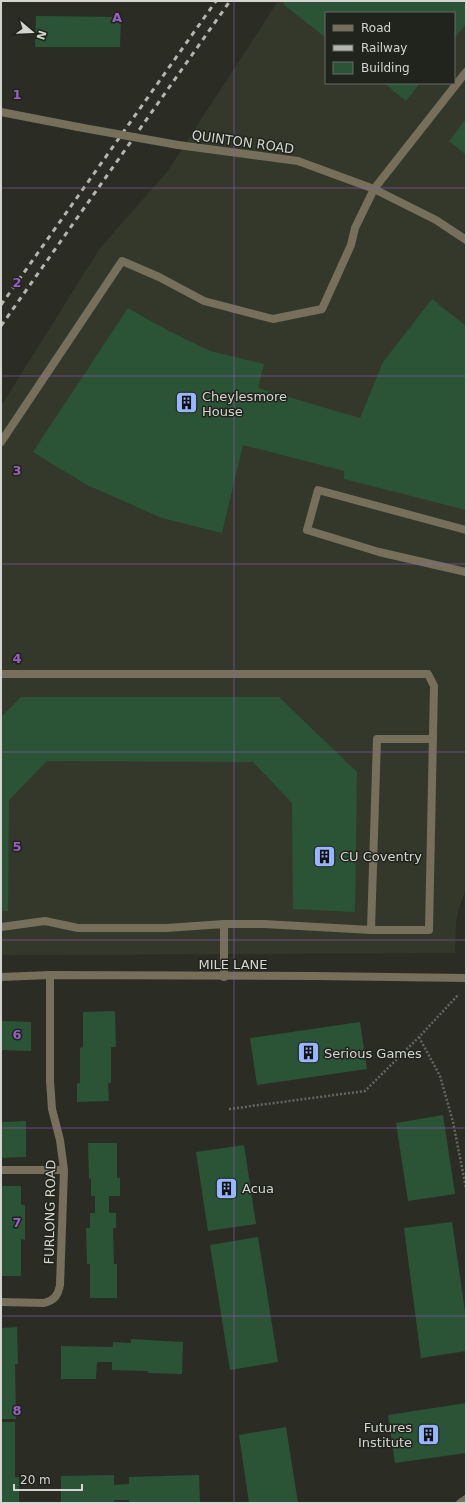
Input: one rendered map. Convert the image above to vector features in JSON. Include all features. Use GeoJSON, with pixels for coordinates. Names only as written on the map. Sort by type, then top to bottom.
{"type":"FeatureCollection","features":[{"type":"Feature","properties":{"kind":"street"},"geometry":{"type":"LineString","coordinates":[[1,442],[122,261],[159,277],[204,301],[273,319],[322,309],[374,189],[466,72]]}},
{"type":"Feature","properties":{"kind":"street","name":"QUINTON ROAD"},"geometry":{"type":"LineString","coordinates":[[1,112],[178,145],[298,162],[374,189],[436,220],[466,240]]}},
{"type":"Feature","properties":{"kind":"street"},"geometry":{"type":"LineString","coordinates":[[466,530],[318,490],[307,530],[379,552],[466,572]]}},
{"type":"Feature","properties":{"kind":"street"},"geometry":{"type":"LineString","coordinates":[[1,674],[428,674],[434,686],[429,930],[371,930],[264,924],[224,924],[166,928],[78,928],[45,921],[1,927]]}},
{"type":"Feature","properties":{"kind":"street"},"geometry":{"type":"LineString","coordinates":[[371,930],[377,739],[433,739]]}},
{"type":"Feature","properties":{"kind":"street"},"geometry":{"type":"LineString","coordinates":[[224,924],[224,977]]}},
{"type":"Feature","properties":{"kind":"street","name":"MILE LANE"},"geometry":{"type":"LineString","coordinates":[[1,977],[50,975],[466,978]]}},
{"type":"Feature","properties":{"kind":"street","name":"FURLONG ROAD"},"geometry":{"type":"LineString","coordinates":[[1,1302],[50,1301],[55,1298],[60,1285],[64,1170],[60,1140],[52,1109],[50,1081],[50,975]]}},
{"type":"Feature","properties":{"kind":"street"},"geometry":{"type":"LineString","coordinates":[[1,1170],[64,1170]]}},
{"type":"Feature","properties":{"kind":"street"},"geometry":{"type":"LineString","coordinates":[[460,1503],[466,1499]]}},
{"type":"Feature","properties":{"kind":"path"},"geometry":{"type":"LineString","coordinates":[[229,1109],[365,1091],[461,992]]}},
{"type":"Feature","properties":{"kind":"path"},"geometry":{"type":"LineString","coordinates":[[419,1037],[440,1076],[453,1122],[466,1188]]}},
{"type":"Feature","properties":{"kind":"shaded area"},"geometry":{"type":"Polygon","coordinates":[[[278,1],[466,1],[466,888],[459,908],[456,923],[455,953],[1,955],[1,406],[100,248],[167,172],[278,1]]]}},
{"type":"Feature","properties":{"kind":"building"},"geometry":{"type":"Polygon","coordinates":[[[285,1],[462,1],[466,4],[466,24],[455,38],[455,12],[325,12],[325,37],[283,4],[285,1]]]}},
{"type":"Feature","properties":{"kind":"building"},"geometry":{"type":"Polygon","coordinates":[[[36,16],[121,17],[120,47],[35,47],[36,16]]]}},
{"type":"Feature","properties":{"kind":"building"},"geometry":{"type":"Polygon","coordinates":[[[385,84],[419,84],[406,101],[385,84]]]}},
{"type":"Feature","properties":{"kind":"building"},"geometry":{"type":"Polygon","coordinates":[[[466,119],[466,155],[449,141],[466,119]]]}},
{"type":"Feature","properties":{"kind":"building","name":"Cheylesmore House"},"geometry":{"type":"Polygon","coordinates":[[[432,299],[466,326],[466,510],[344,479],[344,471],[243,445],[222,533],[162,518],[87,485],[33,452],[128,308],[167,330],[210,351],[264,364],[258,388],[360,418],[383,362],[432,299]]]}},
{"type":"Feature","properties":{"kind":"building","name":"CU Coventry"},"geometry":{"type":"Polygon","coordinates":[[[21,697],[279,697],[357,772],[355,912],[293,909],[292,803],[253,762],[47,761],[9,800],[8,911],[1,911],[1,717],[21,697]]]}},
{"type":"Feature","properties":{"kind":"building"},"geometry":{"type":"Polygon","coordinates":[[[115,1011],[116,1047],[111,1047],[111,1083],[108,1083],[109,1101],[77,1102],[77,1083],[80,1083],[80,1048],[83,1047],[83,1012],[115,1011]]]}},
{"type":"Feature","properties":{"kind":"building"},"geometry":{"type":"Polygon","coordinates":[[[1,1021],[31,1022],[31,1051],[1,1050],[1,1021]]]}},
{"type":"Feature","properties":{"kind":"building","name":"Serious Games"},"geometry":{"type":"Polygon","coordinates":[[[360,1022],[367,1069],[257,1085],[250,1038],[360,1022]]]}},
{"type":"Feature","properties":{"kind":"building"},"geometry":{"type":"Polygon","coordinates":[[[443,1115],[455,1194],[408,1201],[396,1123],[443,1115]]]}},
{"type":"Feature","properties":{"kind":"building"},"geometry":{"type":"Polygon","coordinates":[[[26,1121],[26,1157],[1,1158],[1,1122],[26,1121]]]}},
{"type":"Feature","properties":{"kind":"building"},"geometry":{"type":"Polygon","coordinates":[[[88,1143],[117,1143],[117,1178],[120,1178],[120,1196],[109,1196],[109,1213],[116,1213],[116,1228],[113,1228],[114,1264],[117,1264],[117,1298],[90,1298],[90,1264],[87,1264],[86,1228],[90,1228],[90,1213],[95,1213],[95,1196],[91,1196],[88,1143]]]}},
{"type":"Feature","properties":{"kind":"building","name":"Acua"},"geometry":{"type":"Polygon","coordinates":[[[244,1145],[256,1224],[208,1231],[196,1152],[244,1145]]]}},
{"type":"Feature","properties":{"kind":"building"},"geometry":{"type":"Polygon","coordinates":[[[1,1186],[21,1186],[21,1205],[25,1205],[25,1240],[21,1239],[21,1276],[1,1276],[1,1186]]]}},
{"type":"Feature","properties":{"kind":"building"},"geometry":{"type":"Polygon","coordinates":[[[452,1222],[466,1318],[466,1351],[421,1358],[404,1228],[452,1222]]]}},
{"type":"Feature","properties":{"kind":"building"},"geometry":{"type":"Polygon","coordinates":[[[258,1237],[278,1362],[230,1370],[210,1245],[258,1237]]]}},
{"type":"Feature","properties":{"kind":"building"},"geometry":{"type":"Polygon","coordinates":[[[17,1327],[18,1364],[15,1364],[16,1419],[1,1419],[1,1328],[17,1327]]]}},
{"type":"Feature","properties":{"kind":"building"},"geometry":{"type":"Polygon","coordinates":[[[131,1339],[183,1342],[182,1374],[112,1370],[112,1362],[97,1362],[96,1379],[61,1379],[61,1346],[113,1347],[113,1342],[131,1343],[131,1339]]]}},
{"type":"Feature","properties":{"kind":"building","name":"Futures Institute"},"geometry":{"type":"Polygon","coordinates":[[[466,1403],[466,1453],[395,1463],[388,1415],[466,1403]]]}},
{"type":"Feature","properties":{"kind":"building"},"geometry":{"type":"Polygon","coordinates":[[[1,1422],[15,1422],[15,1477],[19,1477],[19,1503],[1,1503],[1,1422]]]}},
{"type":"Feature","properties":{"kind":"building"},"geometry":{"type":"Polygon","coordinates":[[[286,1427],[298,1503],[249,1503],[239,1435],[286,1427]]]}},
{"type":"Feature","properties":{"kind":"building"},"geometry":{"type":"Polygon","coordinates":[[[114,1475],[114,1485],[129,1484],[129,1477],[199,1475],[200,1503],[129,1503],[129,1500],[114,1500],[114,1503],[61,1503],[61,1476],[114,1475]]]}},
{"type":"Feature","properties":{"kind":"railway"},"geometry":{"type":"LineString","coordinates":[[1,305],[216,1]]}},
{"type":"Feature","properties":{"kind":"railway"},"geometry":{"type":"LineString","coordinates":[[1,326],[230,1]]}},
{"type":"Feature","properties":{"kind":"place","name":"Cheylesmore House"},"geometry":{"type":"Point","coordinates":[187,403]}},
{"type":"Feature","properties":{"kind":"place","name":"CU Coventry"},"geometry":{"type":"Point","coordinates":[324,856]}},
{"type":"Feature","properties":{"kind":"place","name":"Serious Games"},"geometry":{"type":"Point","coordinates":[308,1053]}},
{"type":"Feature","properties":{"kind":"place","name":"Acua"},"geometry":{"type":"Point","coordinates":[226,1188]}},
{"type":"Feature","properties":{"kind":"place","name":"Futures Institute"},"geometry":{"type":"Point","coordinates":[428,1434]}}]}
